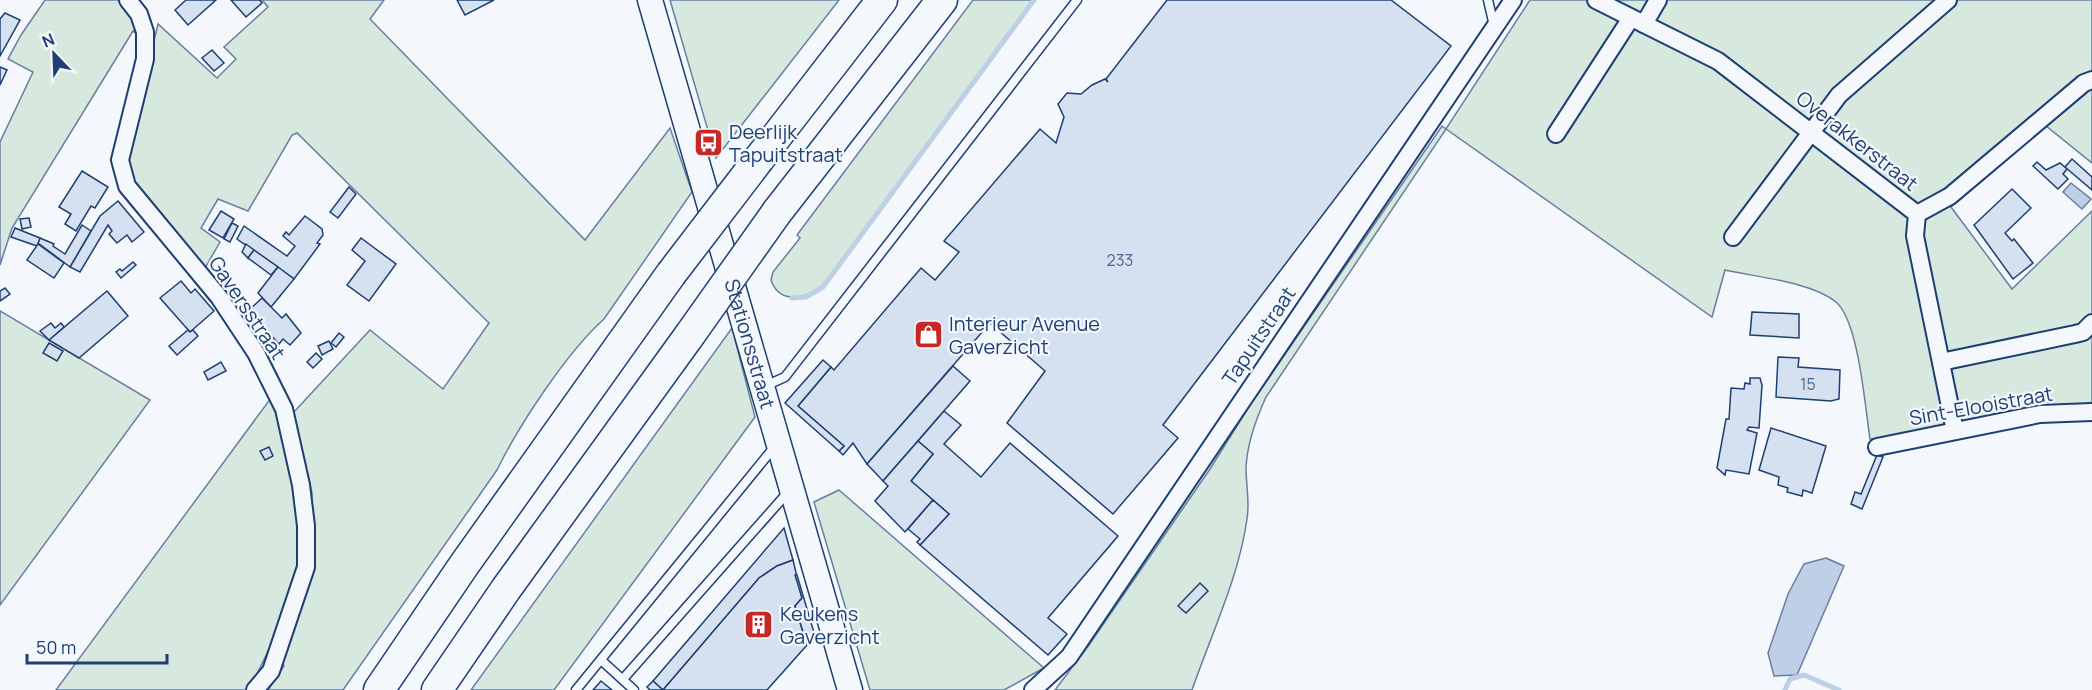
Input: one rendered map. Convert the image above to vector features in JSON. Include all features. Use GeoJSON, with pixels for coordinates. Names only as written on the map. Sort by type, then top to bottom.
{"type":"FeatureCollection","features":[{"type":"Feature","properties":{"kind":"highway"},"geometry":{"type":"LineString","coordinates":[[379,690],[464,565],[670,274],[882,0]]}},
{"type":"Feature","properties":{"kind":"highway"},"geometry":{"type":"LineString","coordinates":[[437,690],[506,589],[777,212],[942,0]]}},
{"type":"Feature","properties":{"kind":"street","name":"Gaversstraat"},"geometry":{"type":"LineString","coordinates":[[128,0],[139,14],[145,32],[145,59],[120,159],[127,186],[219,297],[256,353],[284,409],[302,485],[306,526],[306,567],[271,671],[255,690]]}},
{"type":"Feature","properties":{"kind":"street","name":"Stationsstraat"},"geometry":{"type":"LineString","coordinates":[[650,0],[850,690]]}},
{"type":"Feature","properties":{"kind":"street","name":"Tapuitstraat"},"geometry":{"type":"LineString","coordinates":[[1033,690],[1069,657],[1513,0]]}},
{"type":"Feature","properties":{"kind":"street","name":"Overakkerstraat"},"geometry":{"type":"LineString","coordinates":[[1596,0],[1718,61],[1917,214],[1914,236],[1955,431]]}},
{"type":"Feature","properties":{"kind":"street"},"geometry":{"type":"LineString","coordinates":[[1556,134],[1637,21],[1658,0]]}},
{"type":"Feature","properties":{"kind":"street"},"geometry":{"type":"LineString","coordinates":[[1733,237],[1839,95],[1948,0]]}},
{"type":"Feature","properties":{"kind":"street"},"geometry":{"type":"LineString","coordinates":[[1917,214],[1950,196],[2084,82],[2092,80]]}},
{"type":"Feature","properties":{"kind":"street"},"geometry":{"type":"LineString","coordinates":[[1941,362],[2084,332],[2092,323]]}},
{"type":"Feature","properties":{"kind":"street","name":"Sint-Elooistraat"},"geometry":{"type":"LineString","coordinates":[[1878,447],[2040,414],[2092,412]]}},
{"type":"Feature","properties":{"kind":"lane"},"geometry":{"type":"LineString","coordinates":[[762,387],[785,377],[1077,0]]}},
{"type":"Feature","properties":{"kind":"lane"},"geometry":{"type":"LineString","coordinates":[[1488,0],[1494,26]]}},
{"type":"Feature","properties":{"kind":"lane"},"geometry":{"type":"LineString","coordinates":[[576,690],[778,442]]}},
{"type":"Feature","properties":{"kind":"lane"},"geometry":{"type":"LineString","coordinates":[[623,680],[792,488]]}},
{"type":"Feature","properties":{"kind":"lane"},"geometry":{"type":"LineString","coordinates":[[601,660],[634,690]]}},
{"type":"Feature","properties":{"kind":"shaded area"},"geometry":{"type":"Polygon","coordinates":[[[45,0],[118,0],[134,21],[139,36],[133,31],[12,228],[0,265],[0,142],[33,72],[8,59],[45,0]]]}},
{"type":"Feature","properties":{"kind":"shaded area"},"geometry":{"type":"Polygon","coordinates":[[[262,0],[384,0],[370,19],[585,240],[670,128],[692,192],[604,319],[575,350],[545,390],[497,470],[343,690],[268,690],[284,666],[280,658],[313,557],[312,493],[293,413],[370,330],[443,389],[489,323],[297,133],[292,135],[248,211],[218,199],[201,228],[220,242],[205,268],[136,190],[127,156],[158,24],[217,78],[236,59],[224,47],[268,7],[262,0]]]}},
{"type":"Feature","properties":{"kind":"shaded area"},"geometry":{"type":"Polygon","coordinates":[[[670,0],[839,0],[716,158],[670,0]]]}},
{"type":"Feature","properties":{"kind":"shaded area"},"geometry":{"type":"Polygon","coordinates":[[[973,0],[1034,0],[823,287],[809,294],[794,297],[781,293],[771,280],[773,272],[800,238],[797,235],[973,0]]]}},
{"type":"Feature","properties":{"kind":"shaded area"},"geometry":{"type":"Polygon","coordinates":[[[1530,0],[2092,0],[2092,163],[2046,126],[1951,207],[2012,289],[2092,211],[2092,403],[2040,408],[1895,439],[1870,439],[1856,346],[1844,312],[1836,302],[1826,295],[1799,285],[1725,270],[1712,317],[1446,129],[1530,0]]]}},
{"type":"Feature","properties":{"kind":"shaded area"},"geometry":{"type":"Polygon","coordinates":[[[1442,126],[1446,129],[1266,397],[1248,449],[1246,468],[1248,513],[1238,562],[1192,690],[1055,690],[1089,645],[1210,469],[1250,405],[1442,126]]]}},
{"type":"Feature","properties":{"kind":"shaded area"},"geometry":{"type":"Polygon","coordinates":[[[0,311],[150,400],[0,605],[0,311]]]}},
{"type":"Feature","properties":{"kind":"shaded area"},"geometry":{"type":"Polygon","coordinates":[[[732,328],[755,417],[554,690],[471,690],[732,328]]]}},
{"type":"Feature","properties":{"kind":"shaded area"},"geometry":{"type":"Polygon","coordinates":[[[271,398],[290,454],[301,551],[295,582],[277,633],[251,686],[246,690],[56,690],[271,398]]]}},
{"type":"Feature","properties":{"kind":"shaded area"},"geometry":{"type":"Polygon","coordinates":[[[839,490],[1044,668],[1004,690],[870,690],[814,502],[839,490]]]}},
{"type":"Feature","properties":{"kind":"water"},"geometry":{"type":"Polygon","coordinates":[[[2071,183],[2091,199],[2082,209],[2063,192],[2071,183]]]}},
{"type":"Feature","properties":{"kind":"water"},"geometry":{"type":"Polygon","coordinates":[[[1826,558],[1844,566],[1797,675],[1774,676],[1768,653],[1788,594],[1804,564],[1826,558]]]}},
{"type":"Feature","properties":{"kind":"building"},"geometry":{"type":"Polygon","coordinates":[[[186,0],[216,0],[188,25],[175,10],[186,0]]]}},
{"type":"Feature","properties":{"kind":"building"},"geometry":{"type":"Polygon","coordinates":[[[231,0],[260,0],[262,3],[246,17],[231,0]]]}},
{"type":"Feature","properties":{"kind":"building"},"geometry":{"type":"Polygon","coordinates":[[[457,0],[494,0],[465,15],[457,0]]]}},
{"type":"Feature","properties":{"kind":"building"},"geometry":{"type":"Polygon","coordinates":[[[1167,0],[1391,0],[1451,46],[1163,425],[1178,438],[1113,514],[1007,423],[1045,371],[990,323],[867,464],[853,443],[843,455],[839,451],[844,446],[798,406],[831,367],[834,370],[921,268],[935,280],[959,252],[944,241],[1040,129],[1056,143],[1064,117],[1058,104],[1067,93],[1081,94],[1092,85],[1105,79],[1108,82],[1106,79],[1167,0]]]}},
{"type":"Feature","properties":{"kind":"building"},"geometry":{"type":"Polygon","coordinates":[[[5,13],[20,20],[0,56],[0,19],[5,13]]]}},
{"type":"Feature","properties":{"kind":"building"},"geometry":{"type":"Polygon","coordinates":[[[212,50],[224,63],[214,71],[202,58],[212,50]]]}},
{"type":"Feature","properties":{"kind":"building"},"geometry":{"type":"Polygon","coordinates":[[[0,67],[7,70],[0,85],[0,67]]]}},
{"type":"Feature","properties":{"kind":"building"},"geometry":{"type":"Polygon","coordinates":[[[2072,159],[2092,177],[2092,190],[2065,167],[2072,159]]]}},
{"type":"Feature","properties":{"kind":"building"},"geometry":{"type":"Polygon","coordinates":[[[2037,162],[2046,170],[2060,163],[2067,169],[2063,174],[2068,179],[2058,189],[2033,166],[2037,162]]]}},
{"type":"Feature","properties":{"kind":"building"},"geometry":{"type":"Polygon","coordinates":[[[82,171],[108,187],[95,208],[91,206],[76,231],[65,224],[71,214],[59,207],[82,171]]]}},
{"type":"Feature","properties":{"kind":"building"},"geometry":{"type":"Polygon","coordinates":[[[349,187],[356,194],[338,218],[330,212],[349,187]]]}},
{"type":"Feature","properties":{"kind":"building"},"geometry":{"type":"Polygon","coordinates":[[[2012,189],[2031,208],[2005,233],[2012,241],[2014,239],[2033,263],[2013,279],[1974,225],[2012,189]]]}},
{"type":"Feature","properties":{"kind":"building"},"geometry":{"type":"Polygon","coordinates":[[[118,201],[144,232],[132,242],[127,235],[117,243],[109,234],[112,231],[108,225],[80,272],[70,267],[100,216],[118,201]]]}},
{"type":"Feature","properties":{"kind":"building"},"geometry":{"type":"Polygon","coordinates":[[[221,211],[234,219],[223,238],[209,230],[221,211]]]}},
{"type":"Feature","properties":{"kind":"building"},"geometry":{"type":"Polygon","coordinates":[[[305,216],[322,229],[323,235],[317,243],[320,244],[294,279],[237,239],[244,226],[287,256],[295,246],[283,236],[286,232],[289,235],[305,216]]]}},
{"type":"Feature","properties":{"kind":"building"},"geometry":{"type":"Polygon","coordinates":[[[29,218],[31,227],[22,229],[20,219],[29,218]]]}},
{"type":"Feature","properties":{"kind":"building"},"geometry":{"type":"Polygon","coordinates":[[[232,223],[238,226],[230,242],[224,239],[232,223]]]}},
{"type":"Feature","properties":{"kind":"building"},"geometry":{"type":"Polygon","coordinates":[[[82,225],[91,231],[70,267],[38,243],[40,238],[54,244],[53,246],[65,254],[82,225]]]}},
{"type":"Feature","properties":{"kind":"building"},"geometry":{"type":"Polygon","coordinates":[[[15,228],[40,238],[37,246],[11,237],[15,228]]]}},
{"type":"Feature","properties":{"kind":"building"},"geometry":{"type":"Polygon","coordinates":[[[361,238],[396,264],[369,301],[347,285],[365,261],[352,250],[361,238]]]}},
{"type":"Feature","properties":{"kind":"building"},"geometry":{"type":"Polygon","coordinates":[[[38,244],[64,263],[54,278],[27,260],[38,244]]]}},
{"type":"Feature","properties":{"kind":"building"},"geometry":{"type":"Polygon","coordinates":[[[246,244],[254,250],[248,258],[242,252],[246,244]]]}},
{"type":"Feature","properties":{"kind":"building"},"geometry":{"type":"Polygon","coordinates":[[[254,250],[278,267],[271,275],[248,258],[254,250]]]}},
{"type":"Feature","properties":{"kind":"building"},"geometry":{"type":"Polygon","coordinates":[[[133,262],[136,265],[121,278],[116,272],[120,269],[122,271],[133,262]]]}},
{"type":"Feature","properties":{"kind":"building"},"geometry":{"type":"Polygon","coordinates":[[[278,267],[294,279],[271,307],[258,293],[278,267]]]}},
{"type":"Feature","properties":{"kind":"building"},"geometry":{"type":"Polygon","coordinates":[[[181,281],[191,293],[195,289],[214,311],[190,332],[160,298],[181,281]]]}},
{"type":"Feature","properties":{"kind":"building"},"geometry":{"type":"Polygon","coordinates":[[[5,288],[10,294],[0,301],[0,291],[5,288]]]}},
{"type":"Feature","properties":{"kind":"building"},"geometry":{"type":"Polygon","coordinates":[[[107,291],[128,316],[79,358],[49,340],[107,291]]]}},
{"type":"Feature","properties":{"kind":"building"},"geometry":{"type":"Polygon","coordinates":[[[262,298],[282,318],[286,314],[301,333],[290,345],[283,339],[279,344],[248,311],[262,298]]]}},
{"type":"Feature","properties":{"kind":"building"},"geometry":{"type":"Polygon","coordinates":[[[1752,312],[1799,314],[1799,338],[1750,335],[1752,312]]]}},
{"type":"Feature","properties":{"kind":"building"},"geometry":{"type":"Polygon","coordinates":[[[51,323],[55,328],[61,323],[64,327],[49,340],[40,331],[51,323]]]}},
{"type":"Feature","properties":{"kind":"building"},"geometry":{"type":"Polygon","coordinates":[[[188,330],[190,332],[193,330],[198,336],[177,355],[169,346],[188,330]]]}},
{"type":"Feature","properties":{"kind":"building"},"geometry":{"type":"Polygon","coordinates":[[[339,333],[344,337],[336,347],[331,343],[339,333]]]}},
{"type":"Feature","properties":{"kind":"building"},"geometry":{"type":"Polygon","coordinates":[[[329,341],[333,349],[322,355],[318,346],[329,341]]]}},
{"type":"Feature","properties":{"kind":"building"},"geometry":{"type":"Polygon","coordinates":[[[49,343],[63,351],[57,361],[43,353],[49,343]]]}},
{"type":"Feature","properties":{"kind":"building"},"geometry":{"type":"Polygon","coordinates":[[[316,353],[322,359],[313,368],[307,362],[316,353]]]}},
{"type":"Feature","properties":{"kind":"building"},"geometry":{"type":"Polygon","coordinates":[[[1778,357],[1799,358],[1798,367],[1840,370],[1839,399],[1831,401],[1776,397],[1778,357]]]}},
{"type":"Feature","properties":{"kind":"building"},"geometry":{"type":"Polygon","coordinates":[[[823,360],[831,367],[798,406],[844,446],[839,451],[785,403],[823,360]]]}},
{"type":"Feature","properties":{"kind":"building"},"geometry":{"type":"Polygon","coordinates":[[[221,362],[226,371],[208,380],[204,372],[221,362]]]}},
{"type":"Feature","properties":{"kind":"building"},"geometry":{"type":"Polygon","coordinates":[[[953,366],[970,381],[883,481],[867,464],[953,366]]]}},
{"type":"Feature","properties":{"kind":"building"},"geometry":{"type":"Polygon","coordinates":[[[1750,378],[1760,378],[1762,385],[1759,428],[1749,427],[1747,430],[1757,433],[1749,474],[1726,470],[1725,475],[1717,468],[1726,419],[1729,419],[1731,388],[1744,389],[1745,383],[1750,384],[1750,378]]]}},
{"type":"Feature","properties":{"kind":"building"},"geometry":{"type":"Polygon","coordinates":[[[944,411],[961,425],[944,444],[981,477],[1010,443],[1118,536],[1048,618],[1067,634],[1048,655],[920,545],[949,514],[911,481],[933,454],[918,441],[944,411]]]}},
{"type":"Feature","properties":{"kind":"building"},"geometry":{"type":"Polygon","coordinates":[[[1771,428],[1826,446],[1812,493],[1803,490],[1802,496],[1787,492],[1788,488],[1778,485],[1779,477],[1759,470],[1771,428]]]}},
{"type":"Feature","properties":{"kind":"building"},"geometry":{"type":"Polygon","coordinates":[[[918,441],[933,454],[911,481],[933,500],[905,532],[875,501],[888,486],[883,481],[918,441]]]}},
{"type":"Feature","properties":{"kind":"building"},"geometry":{"type":"Polygon","coordinates":[[[269,447],[273,456],[265,460],[260,451],[269,447]]]}},
{"type":"Feature","properties":{"kind":"building"},"geometry":{"type":"Polygon","coordinates":[[[1877,455],[1883,457],[1862,509],[1851,504],[1855,492],[1861,494],[1877,455]]]}},
{"type":"Feature","properties":{"kind":"building"},"geometry":{"type":"Polygon","coordinates":[[[933,500],[949,514],[920,545],[917,542],[920,539],[908,529],[933,500]]]}},
{"type":"Feature","properties":{"kind":"building"},"geometry":{"type":"Polygon","coordinates":[[[784,528],[793,560],[777,566],[759,578],[663,690],[653,681],[784,528]]]}},
{"type":"Feature","properties":{"kind":"building","name":"Keukens Gaverzicht"},"geometry":{"type":"Polygon","coordinates":[[[793,560],[802,598],[795,606],[807,645],[767,690],[663,690],[759,578],[777,566],[793,560]]]}},
{"type":"Feature","properties":{"kind":"building"},"geometry":{"type":"Polygon","coordinates":[[[795,575],[797,575],[815,636],[807,645],[795,606],[802,598],[795,575]]]}},
{"type":"Feature","properties":{"kind":"building"},"geometry":{"type":"Polygon","coordinates":[[[1200,583],[1208,591],[1186,613],[1178,606],[1200,583]]]}},
{"type":"Feature","properties":{"kind":"building"},"geometry":{"type":"Polygon","coordinates":[[[601,681],[612,690],[593,690],[601,681]]]}},
{"type":"Feature","properties":{"kind":"building"},"geometry":{"type":"Polygon","coordinates":[[[653,681],[663,690],[650,690],[647,687],[653,681]]]}},
{"type":"Feature","properties":{"kind":"waterway"},"geometry":{"type":"LineString","coordinates":[[792,298],[806,297],[823,287],[1034,0]]}},
{"type":"Feature","properties":{"kind":"waterway"},"geometry":{"type":"LineString","coordinates":[[1785,690],[1790,679],[1804,675],[1839,690]]}},
{"type":"Feature","properties":{"kind":"place","name":"Deerlijk Tapuitstraat"},"geometry":{"type":"Point","coordinates":[708,143]}},
{"type":"Feature","properties":{"kind":"place","name":"Interieur Avenue Gaverzicht"},"geometry":{"type":"Point","coordinates":[928,335]}},
{"type":"Feature","properties":{"kind":"place","name":"Keukens Gaverzicht"},"geometry":{"type":"Point","coordinates":[759,625]}}]}
